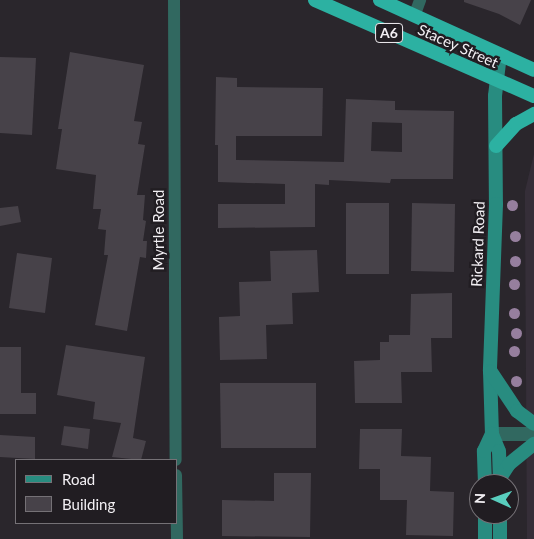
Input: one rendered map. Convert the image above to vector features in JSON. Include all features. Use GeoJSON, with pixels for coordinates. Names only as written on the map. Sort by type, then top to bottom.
{"type":"FeatureCollection","features":[{"type":"Feature","properties":{"kind":"highway","name":"Stacey Street"},"geometry":{"type":"LineString","coordinates":[[315,0],[496,81],[534,96]]}},
{"type":"Feature","properties":{"kind":"highway","name":"Stacey Street"},"geometry":{"type":"LineString","coordinates":[[380,0],[415,14],[534,70]]}},
{"type":"Feature","properties":{"kind":"highway"},"geometry":{"type":"LineString","coordinates":[[496,146],[516,124],[534,114]]}},
{"type":"Feature","properties":{"kind":"main road","name":"Rickard Road"},"geometry":{"type":"LineString","coordinates":[[500,55],[496,81],[496,204],[490,371],[492,434],[499,451],[500,474]]}},
{"type":"Feature","properties":{"kind":"main road"},"geometry":{"type":"LineString","coordinates":[[490,371],[517,411],[534,424]]}},
{"type":"Feature","properties":{"kind":"main road","name":"Rickard Road"},"geometry":{"type":"LineString","coordinates":[[485,474],[484,451],[492,434]]}},
{"type":"Feature","properties":{"kind":"main road"},"geometry":{"type":"LineString","coordinates":[[504,474],[509,464],[534,444]]}},
{"type":"Feature","properties":{"kind":"main road"},"geometry":{"type":"LineString","coordinates":[[485,524],[485,539]]}},
{"type":"Feature","properties":{"kind":"main road"},"geometry":{"type":"LineString","coordinates":[[500,524],[500,539]]}},
{"type":"Feature","properties":{"kind":"street","name":"Myrtle Road"},"geometry":{"type":"LineString","coordinates":[[174,0],[176,459]]}},
{"type":"Feature","properties":{"kind":"street"},"geometry":{"type":"LineString","coordinates":[[415,14],[420,0]]}},
{"type":"Feature","properties":{"kind":"street"},"geometry":{"type":"LineString","coordinates":[[492,434],[534,434]]}},
{"type":"Feature","properties":{"kind":"street"},"geometry":{"type":"LineString","coordinates":[[177,524],[177,539]]}},
{"type":"Feature","properties":{"kind":"shaded area"},"geometry":{"type":"Polygon","coordinates":[[[534,154],[534,539],[527,539],[525,191],[534,154]]]}},
{"type":"Feature","properties":{"kind":"building"},"geometry":{"type":"Polygon","coordinates":[[[464,0],[531,0],[520,25],[499,14],[464,2],[464,0]]]}},
{"type":"Feature","properties":{"kind":"building"},"geometry":{"type":"Polygon","coordinates":[[[70,52],[144,65],[134,121],[142,122],[138,144],[145,145],[137,195],[145,195],[143,220],[146,221],[143,241],[147,241],[146,258],[140,257],[127,331],[95,325],[108,255],[104,255],[106,230],[98,229],[101,209],[93,209],[96,175],[56,169],[62,129],[58,129],[70,52]]]}},
{"type":"Feature","properties":{"kind":"building"},"geometry":{"type":"Polygon","coordinates":[[[0,57],[36,58],[32,135],[0,133],[0,57]]]}},
{"type":"Feature","properties":{"kind":"building"},"geometry":{"type":"Polygon","coordinates":[[[216,77],[237,78],[237,87],[323,88],[322,136],[236,136],[236,160],[344,162],[346,99],[395,101],[395,110],[454,111],[453,179],[391,179],[390,183],[329,180],[329,185],[315,184],[315,227],[218,228],[218,204],[285,204],[285,184],[218,182],[218,145],[215,145],[216,77]],[[372,122],[371,151],[402,152],[402,123],[372,122]]]}},
{"type":"Feature","properties":{"kind":"building"},"geometry":{"type":"Polygon","coordinates":[[[346,203],[389,203],[389,274],[346,274],[346,203]]]}},
{"type":"Feature","properties":{"kind":"building"},"geometry":{"type":"Polygon","coordinates":[[[412,203],[455,204],[454,272],[411,271],[412,203]]]}},
{"type":"Feature","properties":{"kind":"building"},"geometry":{"type":"Polygon","coordinates":[[[18,206],[21,222],[0,226],[0,208],[18,206]]]}},
{"type":"Feature","properties":{"kind":"building"},"geometry":{"type":"Polygon","coordinates":[[[317,250],[319,292],[292,293],[293,324],[266,325],[267,359],[220,360],[219,317],[240,316],[239,282],[271,281],[270,251],[317,250]]]}},
{"type":"Feature","properties":{"kind":"building"},"geometry":{"type":"Polygon","coordinates":[[[17,253],[52,258],[45,313],[9,308],[17,253]]]}},
{"type":"Feature","properties":{"kind":"building"},"geometry":{"type":"Polygon","coordinates":[[[452,293],[452,338],[431,338],[432,372],[401,372],[402,403],[355,403],[354,361],[380,360],[380,342],[389,342],[389,335],[410,335],[411,294],[452,293]]]}},
{"type":"Feature","properties":{"kind":"building"},"geometry":{"type":"Polygon","coordinates":[[[66,345],[145,357],[133,438],[146,441],[141,459],[112,457],[121,423],[93,419],[95,402],[57,395],[66,345]]]}},
{"type":"Feature","properties":{"kind":"building"},"geometry":{"type":"Polygon","coordinates":[[[0,347],[21,347],[21,393],[36,393],[36,414],[0,414],[0,347]]]}},
{"type":"Feature","properties":{"kind":"building"},"geometry":{"type":"Polygon","coordinates":[[[220,383],[316,383],[316,448],[221,448],[220,383]]]}},
{"type":"Feature","properties":{"kind":"building"},"geometry":{"type":"Polygon","coordinates":[[[64,426],[90,429],[88,449],[61,445],[64,426]]]}},
{"type":"Feature","properties":{"kind":"building"},"geometry":{"type":"Polygon","coordinates":[[[360,429],[402,429],[401,456],[431,457],[430,491],[454,492],[453,536],[406,535],[407,500],[380,500],[380,469],[359,469],[360,429]]]}},
{"type":"Feature","properties":{"kind":"building"},"geometry":{"type":"Polygon","coordinates":[[[0,435],[35,437],[35,459],[0,457],[0,435]]]}},
{"type":"Feature","properties":{"kind":"building"},"geometry":{"type":"Polygon","coordinates":[[[274,473],[311,473],[310,537],[222,536],[222,500],[274,501],[274,473]]]}}]}
